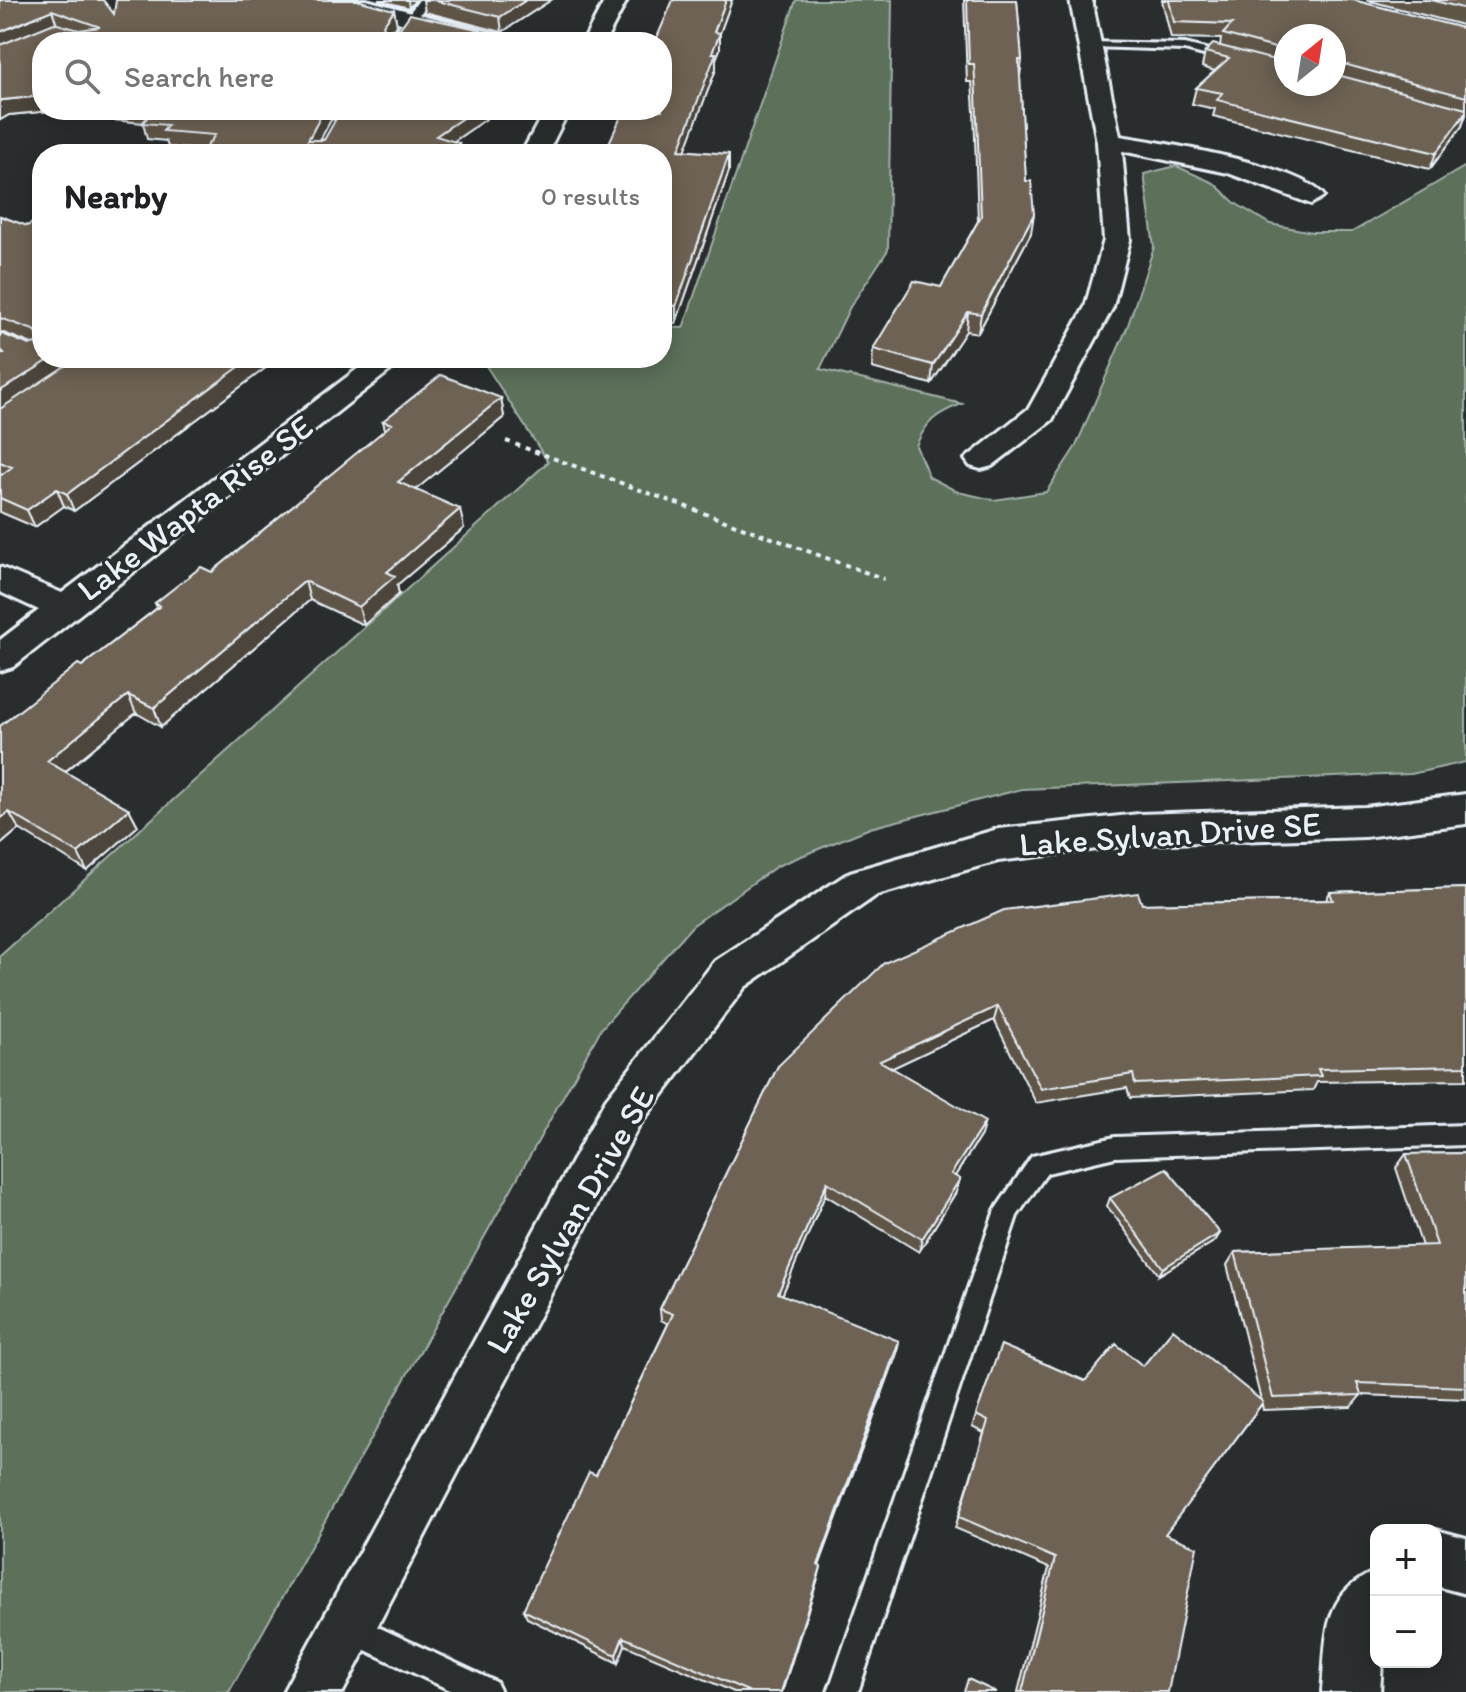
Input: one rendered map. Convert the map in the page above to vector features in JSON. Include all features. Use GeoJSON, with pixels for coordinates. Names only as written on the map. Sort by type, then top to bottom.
{"type":"FeatureCollection","features":[{"type":"Feature","properties":{"kind":"street"},"geometry":{"type":"LineString","coordinates":[[341,0],[462,32]]}},
{"type":"Feature","properties":{"kind":"street"},"geometry":{"type":"LineString","coordinates":[[599,32],[616,0]]}},
{"type":"Feature","properties":{"kind":"street"},"geometry":{"type":"LineString","coordinates":[[981,459],[1041,413],[1099,307],[1117,240],[1109,142],[1081,0]]}},
{"type":"Feature","properties":{"kind":"street"},"geometry":{"type":"LineString","coordinates":[[539,144],[552,120]]}},
{"type":"Feature","properties":{"kind":"street"},"geometry":{"type":"LineString","coordinates":[[1109,142],[1204,156],[1268,175],[1311,196]]}},
{"type":"Feature","properties":{"kind":"street","name":"Lake Wapta Rise SE"},"geometry":{"type":"LineString","coordinates":[[0,658],[378,368]]}},
{"type":"Feature","properties":{"kind":"street"},"geometry":{"type":"LineString","coordinates":[[0,578],[65,608]]}},
{"type":"Feature","properties":{"kind":"street","name":"Lake Sylvan Drive SE"},"geometry":{"type":"LineString","coordinates":[[312,1692],[622,1113],[730,974],[864,883],[998,845],[1139,829],[1365,822],[1466,809]]}},
{"type":"Feature","properties":{"kind":"street"},"geometry":{"type":"LineString","coordinates":[[1442,1560],[1466,1566]]}},
{"type":"Feature","properties":{"kind":"street"},"geometry":{"type":"LineString","coordinates":[[1351,1692],[1357,1619],[1370,1605]]}},
{"type":"Feature","properties":{"kind":"lane"},"geometry":{"type":"LineString","coordinates":[[401,32],[425,0]]}},
{"type":"Feature","properties":{"kind":"lane"},"geometry":{"type":"LineString","coordinates":[[1090,44],[1185,47],[1274,70]]}},
{"type":"Feature","properties":{"kind":"lane"},"geometry":{"type":"LineString","coordinates":[[334,130],[340,120]]}},
{"type":"Feature","properties":{"kind":"lane"},"geometry":{"type":"LineString","coordinates":[[843,1692],[1007,1210],[1040,1164],[1115,1147],[1466,1135]]}},
{"type":"Feature","properties":{"kind":"lane"},"geometry":{"type":"LineString","coordinates":[[347,1627],[486,1692]]}},
{"type":"Feature","properties":{"kind":"path"},"geometry":{"type":"LineString","coordinates":[[506,441],[884,579]]}},
{"type":"Feature","properties":{"kind":"green space"},"geometry":{"type":"Polygon","coordinates":[[[796,0],[892,0],[888,250],[850,307],[820,369],[962,404],[933,419],[916,446],[929,477],[958,492],[994,500],[1046,492],[1076,446],[1127,328],[1154,247],[1144,174],[1176,166],[1214,183],[1235,203],[1270,224],[1312,232],[1352,232],[1466,166],[1466,762],[1411,774],[1022,789],[870,828],[777,866],[692,926],[601,1029],[229,1692],[0,1692],[0,956],[548,462],[487,368],[672,368],[672,327],[683,328],[796,0]]]}},
{"type":"Feature","properties":{"kind":"building"},"geometry":{"type":"Polygon","coordinates":[[[0,0],[103,0],[114,14],[116,0],[357,0],[394,10],[383,25],[385,30],[400,28],[410,14],[481,30],[32,32],[32,97],[0,101],[0,45],[54,23],[79,30],[100,27],[52,10],[0,32],[0,0]]]}},
{"type":"Feature","properties":{"kind":"building"},"geometry":{"type":"Polygon","coordinates":[[[433,0],[526,0],[500,17],[433,0]]]}},
{"type":"Feature","properties":{"kind":"building"},"geometry":{"type":"Polygon","coordinates":[[[673,0],[726,0],[714,32],[720,33],[712,53],[716,53],[679,150],[729,154],[676,306],[672,306],[672,144],[609,144],[619,120],[672,120],[672,32],[659,32],[673,0]]]}},
{"type":"Feature","properties":{"kind":"building"},"geometry":{"type":"Polygon","coordinates":[[[967,0],[1017,0],[1026,181],[1031,181],[1034,214],[981,314],[968,312],[933,365],[873,349],[914,281],[941,287],[981,216],[976,94],[974,64],[969,64],[967,0]]]}},
{"type":"Feature","properties":{"kind":"building"},"geometry":{"type":"Polygon","coordinates":[[[1169,0],[1353,0],[1466,29],[1466,97],[1346,65],[1346,24],[1274,24],[1274,48],[1223,34],[1232,24],[1174,22],[1169,0]]]}},
{"type":"Feature","properties":{"kind":"building"},"geometry":{"type":"Polygon","coordinates":[[[1431,0],[1466,0],[1466,9],[1431,0]]]}},
{"type":"Feature","properties":{"kind":"building"},"geometry":{"type":"Polygon","coordinates":[[[1213,44],[1274,60],[1274,96],[1346,96],[1346,77],[1466,109],[1466,112],[1436,153],[1217,100],[1222,93],[1196,88],[1229,58],[1205,52],[1213,44]]]}},
{"type":"Feature","properties":{"kind":"building"},"geometry":{"type":"Polygon","coordinates":[[[145,120],[319,120],[308,140],[324,140],[335,120],[459,120],[436,136],[459,143],[208,144],[215,135],[163,131],[168,125],[142,123],[145,120]]]}},
{"type":"Feature","properties":{"kind":"building"},"geometry":{"type":"Polygon","coordinates":[[[0,216],[27,226],[32,223],[32,330],[0,318],[0,216]]]}},
{"type":"Feature","properties":{"kind":"building"},"geometry":{"type":"Polygon","coordinates":[[[0,333],[32,344],[32,368],[36,368],[0,391],[0,352],[5,354],[0,349],[0,333]]]}},
{"type":"Feature","properties":{"kind":"building"},"geometry":{"type":"Polygon","coordinates":[[[62,368],[237,368],[67,494],[57,489],[27,510],[0,498],[0,476],[12,467],[0,462],[0,409],[62,368]]]}},
{"type":"Feature","properties":{"kind":"building"},"geometry":{"type":"Polygon","coordinates":[[[441,375],[501,398],[398,482],[460,509],[387,572],[395,576],[359,607],[305,581],[154,708],[128,695],[47,761],[129,809],[78,853],[9,812],[0,819],[0,726],[78,664],[82,666],[160,606],[155,603],[201,567],[212,572],[392,424],[383,421],[441,375]]]}},
{"type":"Feature","properties":{"kind":"building"},"geometry":{"type":"Polygon","coordinates":[[[1466,888],[1466,1066],[1318,1069],[1321,1076],[1135,1084],[1133,1074],[1041,1089],[998,1006],[880,1061],[985,1122],[951,1174],[960,1179],[922,1239],[827,1182],[778,1293],[899,1341],[818,1565],[821,1567],[781,1692],[750,1692],[623,1637],[616,1655],[523,1610],[589,1472],[596,1475],[673,1314],[660,1309],[778,1066],[884,963],[1004,910],[1138,893],[1142,904],[1333,900],[1330,892],[1466,888]]]}},
{"type":"Feature","properties":{"kind":"building"},"geometry":{"type":"Polygon","coordinates":[[[1466,1153],[1466,1387],[1357,1383],[1361,1395],[1273,1398],[1235,1252],[1437,1245],[1406,1154],[1466,1153]]]}},
{"type":"Feature","properties":{"kind":"building"},"geometry":{"type":"Polygon","coordinates":[[[1166,1168],[1220,1233],[1163,1268],[1110,1198],[1166,1168]]]}},
{"type":"Feature","properties":{"kind":"building"},"geometry":{"type":"Polygon","coordinates":[[[1173,1329],[1263,1402],[1165,1534],[1197,1547],[1168,1692],[1022,1692],[1055,1558],[959,1517],[988,1421],[976,1415],[1001,1345],[1085,1381],[1116,1344],[1143,1366],[1173,1329]]]}},
{"type":"Feature","properties":{"kind":"building"},"geometry":{"type":"Polygon","coordinates":[[[968,1679],[996,1692],[964,1692],[968,1679]]]}}]}
